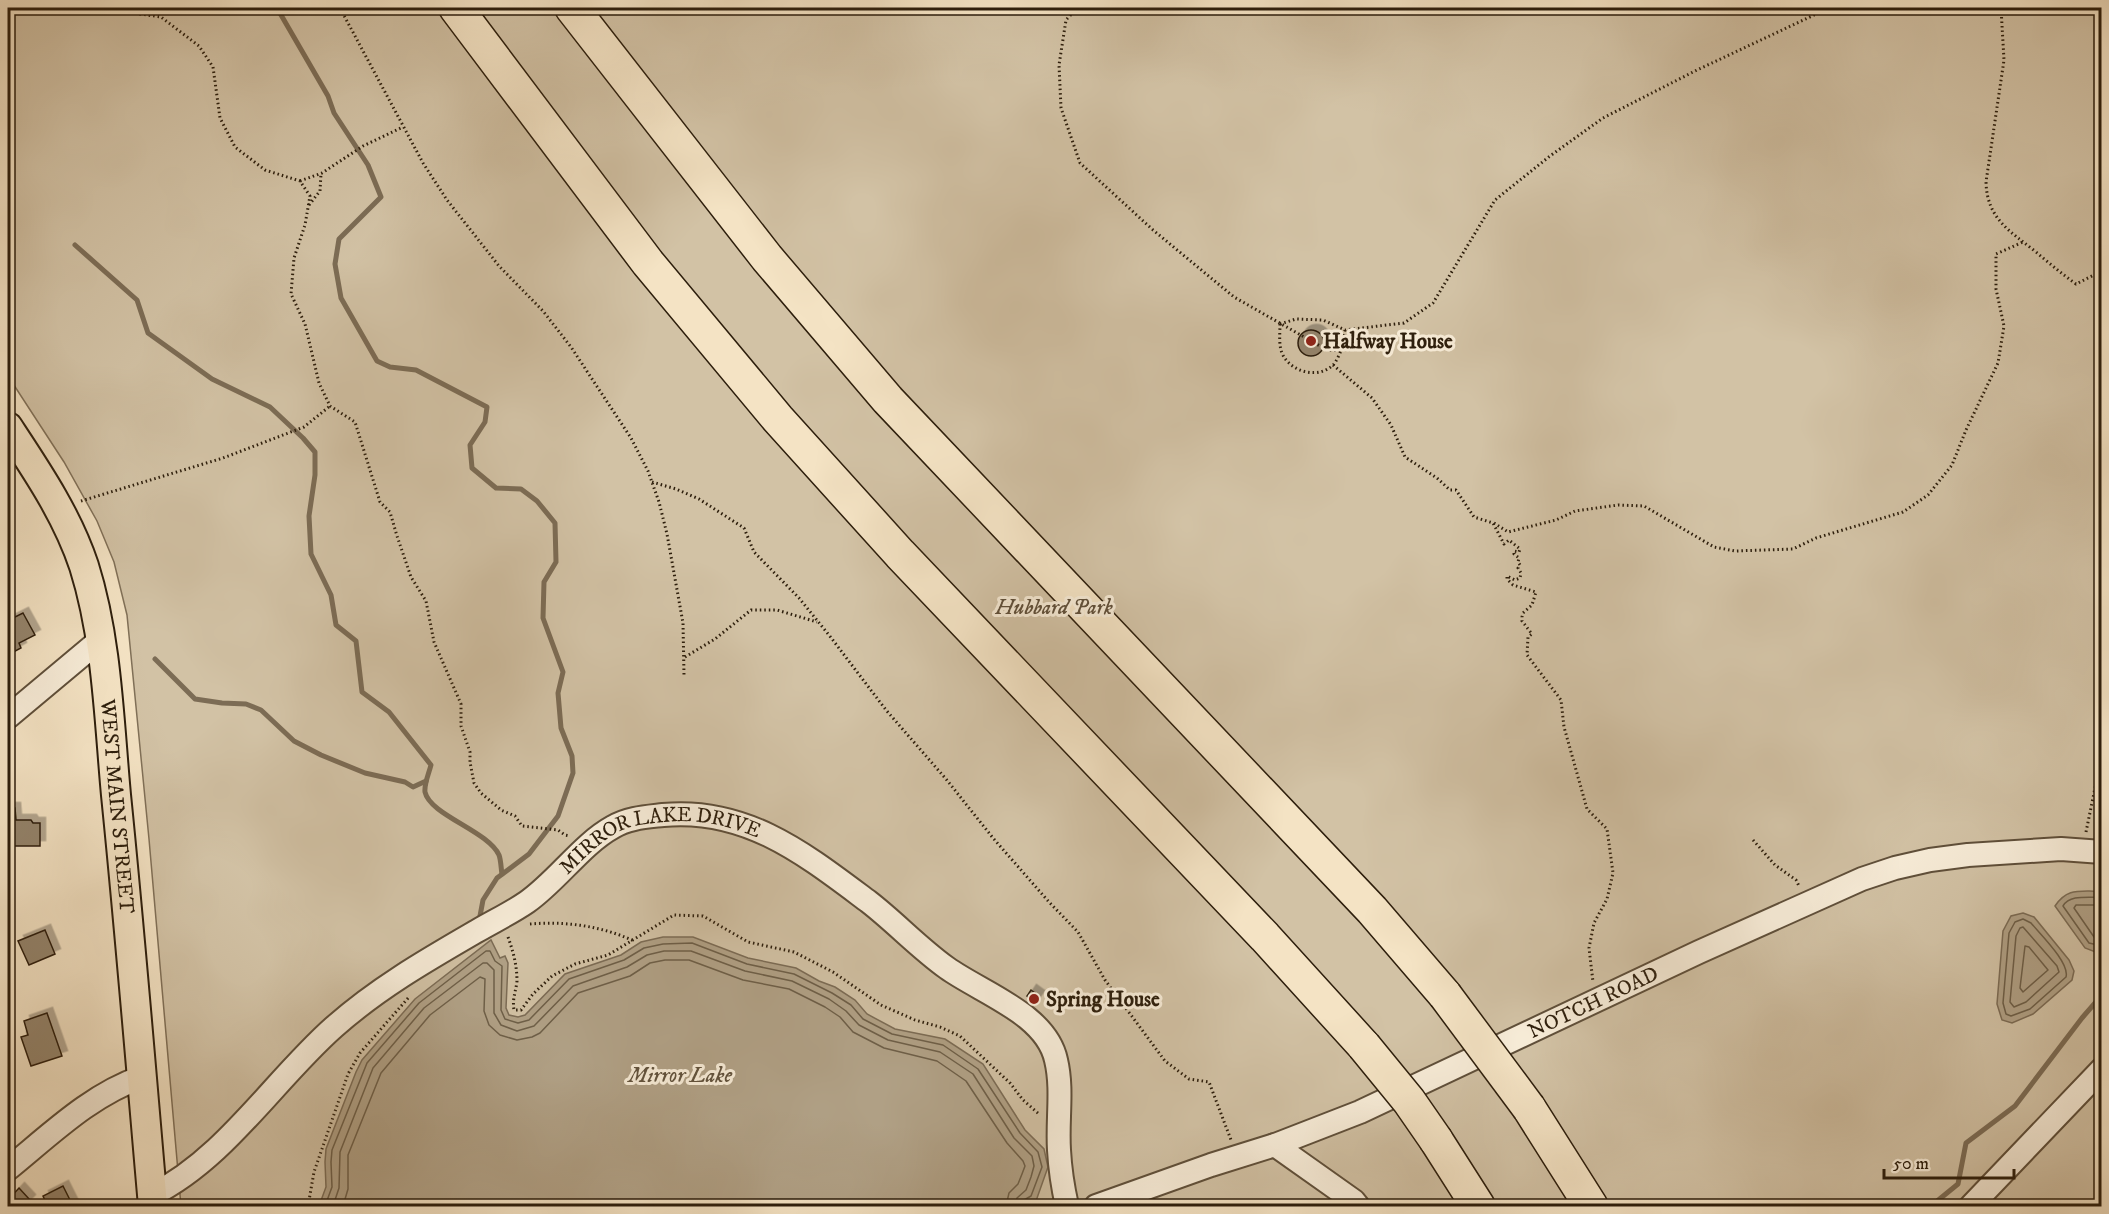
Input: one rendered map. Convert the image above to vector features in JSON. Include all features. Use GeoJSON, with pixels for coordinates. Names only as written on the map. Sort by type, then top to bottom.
{"type":"FeatureCollection","features":[{"type":"Feature","properties":{"kind":"highway"},"geometry":{"type":"LineString","coordinates":[[456,8],[648,263],[778,419],[881,533],[1265,936],[1365,1046],[1436,1140],[1478,1206]]}},
{"type":"Feature","properties":{"kind":"highway"},"geometry":{"type":"LineString","coordinates":[[572,8],[754,242],[888,400],[1372,910],[1445,995],[1529,1108],[1591,1206]]}},
{"type":"Feature","properties":{"kind":"main road","name":"WEST MAIN STREET"},"geometry":{"type":"LineString","coordinates":[[8,427],[72,533],[84,566],[100,640],[124,871],[153,1201]]}},
{"type":"Feature","properties":{"kind":"street"},"geometry":{"type":"LineString","coordinates":[[8,717],[100,640]]}},
{"type":"Feature","properties":{"kind":"street","name":"MIRROR LAKE DRIVE"},"geometry":{"type":"LineString","coordinates":[[153,1201],[170,1186],[200,1166],[332,1029],[392,981],[526,903],[600,836],[615,826],[637,818],[672,814],[737,821],[764,832],[793,848],[875,907],[947,968],[1030,1020],[1046,1036],[1056,1058],[1059,1081],[1062,1179],[1067,1206]]}},
{"type":"Feature","properties":{"kind":"street","name":"NOTCH ROAD"},"geometry":{"type":"LineString","coordinates":[[1096,1206],[1275,1145],[1360,1112],[1862,879],[1930,860],[2018,851],[2092,851]]}},
{"type":"Feature","properties":{"kind":"street"},"geometry":{"type":"LineString","coordinates":[[1971,1206],[2102,1069]]}},
{"type":"Feature","properties":{"kind":"street"},"geometry":{"type":"LineString","coordinates":[[8,1169],[102,1095],[120,1084],[142,1077]]}},
{"type":"Feature","properties":{"kind":"street"},"geometry":{"type":"LineString","coordinates":[[1275,1145],[1359,1206]]}},
{"type":"Feature","properties":{"kind":"path"},"geometry":{"type":"LineString","coordinates":[[133,8],[140,14],[161,17],[198,46],[213,67],[220,118],[235,147],[265,170],[300,181],[321,173],[363,146],[403,127]]}},
{"type":"Feature","properties":{"kind":"path"},"geometry":{"type":"LineString","coordinates":[[340,8],[423,164],[465,225],[543,311],[571,347],[631,438],[652,482],[667,534],[682,623],[684,675]]}},
{"type":"Feature","properties":{"kind":"path"},"geometry":{"type":"LineString","coordinates":[[1077,8],[1066,20],[1059,65],[1061,108],[1080,163],[1153,230],[1233,297],[1327,350],[1341,351]]}},
{"type":"Feature","properties":{"kind":"path"},"geometry":{"type":"LineString","coordinates":[[1280,324],[1296,319],[1323,320],[1346,330],[1404,323],[1433,303],[1495,200],[1550,156],[1603,118],[1697,70],[1829,8]]}},
{"type":"Feature","properties":{"kind":"path"},"geometry":{"type":"LineString","coordinates":[[2001,8],[2004,60],[1986,182],[1987,194],[2005,229],[2076,284],[2102,271]]}},
{"type":"Feature","properties":{"kind":"path"},"geometry":{"type":"LineString","coordinates":[[308,206],[320,191],[321,173]]}},
{"type":"Feature","properties":{"kind":"path"},"geometry":{"type":"LineString","coordinates":[[300,181],[310,196],[305,225],[294,258],[291,294],[305,324],[319,383],[330,406],[355,422],[380,502],[390,512],[411,577],[426,602],[434,642],[461,704],[461,726],[470,752],[474,783],[481,793],[501,810],[515,816],[522,826],[558,830]]}},
{"type":"Feature","properties":{"kind":"path"},"geometry":{"type":"LineString","coordinates":[[1333,365],[1372,399],[1391,424],[1406,457],[1437,478],[1450,490],[1456,490],[1474,517],[1493,523],[1509,532],[1556,520],[1575,511],[1618,505],[1644,506],[1714,547],[1735,551],[1793,549],[1816,538],[1903,513],[1928,495],[1952,465],[1998,363],[2004,326],[1996,289],[1996,254],[2023,242]]}},
{"type":"Feature","properties":{"kind":"path"},"geometry":{"type":"LineString","coordinates":[[1280,324],[1280,341],[1284,357],[1296,368],[1311,374],[1333,365],[1341,351],[1346,330]]}},
{"type":"Feature","properties":{"kind":"path"},"geometry":{"type":"LineString","coordinates":[[59,509],[224,458],[304,427],[330,406]]}},
{"type":"Feature","properties":{"kind":"path"},"geometry":{"type":"LineString","coordinates":[[652,482],[699,499],[744,528],[754,552],[799,598],[886,710],[993,838],[1078,932],[1105,980],[1165,1061],[1189,1079],[1209,1082],[1237,1157]]}},
{"type":"Feature","properties":{"kind":"path"},"geometry":{"type":"LineString","coordinates":[[1493,523],[1504,544],[1509,540],[1520,549],[1519,552],[1514,551],[1519,558],[1520,578],[1515,580],[1507,576],[1506,579],[1513,585],[1536,592],[1532,605],[1522,616],[1522,621],[1532,634],[1528,637],[1527,655],[1561,700],[1564,727],[1587,809],[1607,829],[1613,873],[1607,899],[1594,923],[1589,948],[1593,973],[1593,1002]]}},
{"type":"Feature","properties":{"kind":"path"},"geometry":{"type":"LineString","coordinates":[[685,657],[715,639],[752,610],[777,610],[819,623]]}},
{"type":"Feature","properties":{"kind":"path"},"geometry":{"type":"LineString","coordinates":[[2092,851],[2102,754]]}},
{"type":"Feature","properties":{"kind":"path"},"geometry":{"type":"LineString","coordinates":[[1752,840],[1775,865],[1796,880],[1810,902]]}},
{"type":"Feature","properties":{"kind":"path"},"geometry":{"type":"LineString","coordinates":[[507,936],[514,955],[517,982],[512,1002],[514,1010],[521,1010],[533,994],[552,976],[575,964],[608,955],[674,915],[703,916],[748,942],[794,952],[833,972],[881,1005],[960,1036],[1010,1083],[1023,1100],[1059,1130]]}},
{"type":"Feature","properties":{"kind":"path"},"geometry":{"type":"LineString","coordinates":[[530,924],[592,927],[613,931],[634,941]]}},
{"type":"Feature","properties":{"kind":"path"},"geometry":{"type":"LineString","coordinates":[[308,1206],[314,1172],[348,1074],[360,1053],[384,1023],[417,990]]}},
{"type":"Feature","properties":{"kind":"green space","name":"Hubbard Park"},"geometry":{"type":"Polygon","coordinates":[[[8,8],[2101,8],[2101,1206],[181,1206],[127,615],[114,562],[97,521],[64,462],[8,376],[8,8]]]}},
{"type":"Feature","properties":{"kind":"water"},"geometry":{"type":"Polygon","coordinates":[[[2101,891],[2101,951],[2098,953],[2085,948],[2055,906],[2070,893],[2101,891]]]}},
{"type":"Feature","properties":{"kind":"water"},"geometry":{"type":"Polygon","coordinates":[[[2023,913],[2034,917],[2069,960],[2074,971],[2072,980],[2033,1014],[2012,1023],[2002,1020],[1997,1004],[2003,931],[2011,916],[2023,913]]]}},
{"type":"Feature","properties":{"kind":"water","name":"Mirror Lake"},"geometry":{"type":"Polygon","coordinates":[[[663,937],[693,937],[748,958],[796,968],[835,987],[855,1000],[867,1014],[895,1029],[945,1039],[983,1064],[1025,1130],[1044,1149],[1048,1167],[1036,1201],[1021,1206],[319,1206],[326,1187],[326,1149],[356,1072],[362,1060],[415,999],[491,940],[500,958],[505,956],[508,963],[506,1008],[509,1015],[518,1017],[525,1015],[565,974],[621,955],[641,942],[663,937]]]}},
{"type":"Feature","properties":{"kind":"building","name":"Halfway House"},"geometry":{"type":"Polygon","coordinates":[[[1311,330],[1320,334],[1324,343],[1320,352],[1311,356],[1302,352],[1298,343],[1302,334],[1311,330]]]}},
{"type":"Feature","properties":{"kind":"building"},"geometry":{"type":"Polygon","coordinates":[[[23,613],[35,635],[19,643],[21,648],[8,655],[8,618],[9,620],[23,613]]]}},
{"type":"Feature","properties":{"kind":"building"},"geometry":{"type":"Polygon","coordinates":[[[8,808],[15,808],[16,820],[31,820],[33,823],[40,823],[40,846],[8,846],[8,808]]]}},
{"type":"Feature","properties":{"kind":"building"},"geometry":{"type":"Polygon","coordinates":[[[45,930],[55,954],[29,965],[18,941],[45,930]]]}},
{"type":"Feature","properties":{"kind":"building","name":"Spring House"},"geometry":{"type":"Polygon","coordinates":[[[1031,990],[1039,996],[1035,1002],[1027,996],[1031,990]]]}},
{"type":"Feature","properties":{"kind":"building"},"geometry":{"type":"Polygon","coordinates":[[[47,1013],[62,1056],[31,1066],[21,1037],[28,1035],[24,1021],[47,1013]]]}},
{"type":"Feature","properties":{"kind":"building"},"geometry":{"type":"Polygon","coordinates":[[[63,1186],[73,1206],[43,1206],[47,1205],[43,1196],[63,1186]]]}},
{"type":"Feature","properties":{"kind":"building"},"geometry":{"type":"Polygon","coordinates":[[[19,1188],[30,1200],[24,1206],[14,1206],[8,1200],[19,1188]]]}},
{"type":"Feature","properties":{"kind":"waterway"},"geometry":{"type":"LineString","coordinates":[[277,8],[328,96],[334,113],[368,165],[381,197],[339,239],[335,264],[341,298],[377,361],[390,367],[416,370],[487,407],[485,422],[470,445],[472,468],[496,488],[521,489],[537,501],[555,523],[556,562],[544,582],[543,618],[563,672],[558,693],[561,728],[572,756],[573,773],[558,816],[529,854],[497,878],[483,900],[480,916]]}},
{"type":"Feature","properties":{"kind":"waterway"},"geometry":{"type":"LineString","coordinates":[[75,245],[137,300],[148,333],[212,379],[270,407],[315,452],[315,475],[309,516],[311,554],[331,595],[336,625],[356,641],[362,692],[389,712],[431,765],[425,789],[429,800],[448,816],[493,846],[499,855],[502,874]]}},
{"type":"Feature","properties":{"kind":"waterway"},"geometry":{"type":"LineString","coordinates":[[155,659],[195,699],[246,704],[261,710],[294,741],[365,773],[405,782],[413,787],[426,781]]}},
{"type":"Feature","properties":{"kind":"waterway"},"geometry":{"type":"LineString","coordinates":[[1931,1206],[1958,1184],[1966,1143],[2015,1106],[2102,995]]}},
{"type":"Feature","properties":{"kind":"place","name":"Halfway House"},"geometry":{"type":"Point","coordinates":[1311,341]}},
{"type":"Feature","properties":{"kind":"place","name":"Spring House"},"geometry":{"type":"Point","coordinates":[1034,999]}}]}
